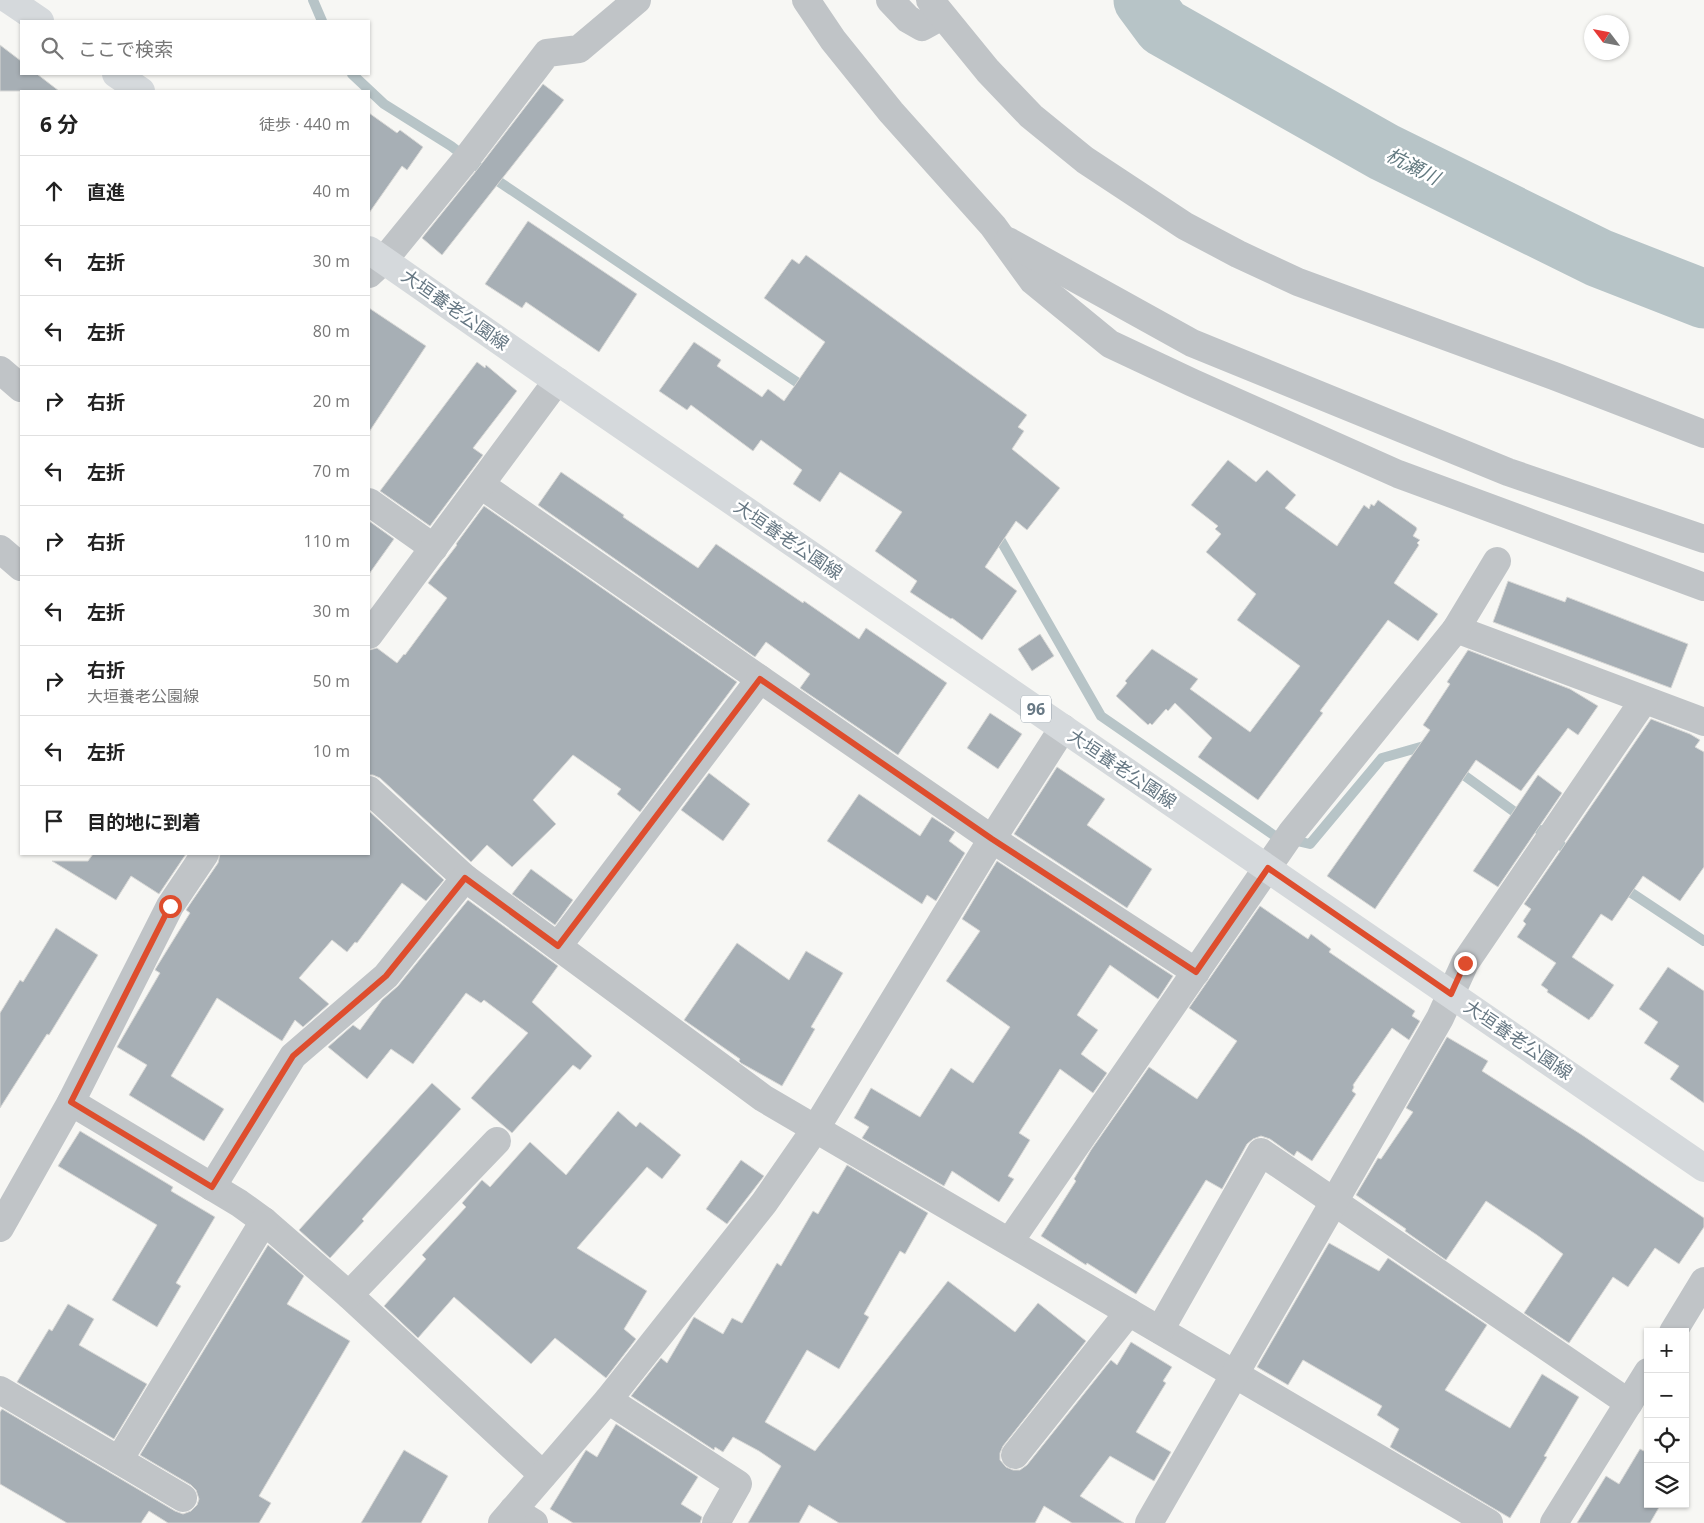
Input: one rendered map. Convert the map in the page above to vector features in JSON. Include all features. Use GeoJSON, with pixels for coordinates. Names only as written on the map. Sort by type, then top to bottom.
{"type":"FeatureCollection","features":[{"type":"Feature","properties":{"kind":"main road"},"geometry":{"type":"LineString","coordinates":[[9,0],[39,20]]}},
{"type":"Feature","properties":{"kind":"main road"},"geometry":{"type":"LineString","coordinates":[[117,75],[140,90]]}},
{"type":"Feature","properties":{"kind":"main road","name":"大垣養老公園線"},"geometry":{"type":"LineString","coordinates":[[374,261],[557,381],[1704,1168]]}},
{"type":"Feature","properties":{"kind":"street"},"geometry":{"type":"LineString","coordinates":[[374,261],[464,162],[546,53],[579,48],[637,0]]}},
{"type":"Feature","properties":{"kind":"street"},"geometry":{"type":"LineString","coordinates":[[806,0],[833,40],[891,112],[993,226],[1033,281],[1110,344],[1398,474],[1704,587]]}},
{"type":"Feature","properties":{"kind":"street"},"geometry":{"type":"LineString","coordinates":[[890,0],[908,19],[922,27],[936,8],[988,71],[1031,116],[1085,160],[1184,226],[1298,282],[1554,376],[1704,434]]}},
{"type":"Feature","properties":{"kind":"street"},"geometry":{"type":"LineString","coordinates":[[1001,237],[1192,343],[1508,472],[1704,539]]}},
{"type":"Feature","properties":{"kind":"street"},"geometry":{"type":"LineString","coordinates":[[0,370],[20,387]]}},
{"type":"Feature","properties":{"kind":"street"},"geometry":{"type":"LineString","coordinates":[[370,634],[557,381]]}},
{"type":"Feature","properties":{"kind":"street"},"geometry":{"type":"LineString","coordinates":[[481,485],[992,839],[1196,972]]}},
{"type":"Feature","properties":{"kind":"street"},"geometry":{"type":"LineString","coordinates":[[370,503],[434,548]]}},
{"type":"Feature","properties":{"kind":"street"},"geometry":{"type":"LineString","coordinates":[[0,549],[20,566]]}},
{"type":"Feature","properties":{"kind":"street"},"geometry":{"type":"LineString","coordinates":[[1010,1241],[1292,832],[1456,629],[1497,561]]}},
{"type":"Feature","properties":{"kind":"street"},"geometry":{"type":"LineString","coordinates":[[1456,629],[1704,722]]}},
{"type":"Feature","properties":{"kind":"street"},"geometry":{"type":"LineString","coordinates":[[558,946],[760,679]]}},
{"type":"Feature","properties":{"kind":"street"},"geometry":{"type":"LineString","coordinates":[[1149,1523],[1440,1018],[1465,963],[1644,700]]}},
{"type":"Feature","properties":{"kind":"street"},"geometry":{"type":"LineString","coordinates":[[516,1519],[543,1475],[608,1400],[764,1204],[816,1128],[992,839],[1063,728]]}},
{"type":"Feature","properties":{"kind":"street"},"geometry":{"type":"LineString","coordinates":[[370,791],[465,878],[763,1098],[1489,1523]]}},
{"type":"Feature","properties":{"kind":"street"},"geometry":{"type":"LineString","coordinates":[[0,1228],[7,1198],[71,1102],[170,906],[204,855]]}},
{"type":"Feature","properties":{"kind":"street"},"geometry":{"type":"LineString","coordinates":[[212,1187],[293,1056],[386,976],[465,878]]}},
{"type":"Feature","properties":{"kind":"street"},"geometry":{"type":"LineString","coordinates":[[71,1102],[264,1220],[543,1475]]}},
{"type":"Feature","properties":{"kind":"street"},"geometry":{"type":"LineString","coordinates":[[348,1295],[496,1141]]}},
{"type":"Feature","properties":{"kind":"street"},"geometry":{"type":"LineString","coordinates":[[1160,1330],[1261,1152],[1628,1403]]}},
{"type":"Feature","properties":{"kind":"street"},"geometry":{"type":"LineString","coordinates":[[119,1460],[264,1220]]}},
{"type":"Feature","properties":{"kind":"street"},"geometry":{"type":"LineString","coordinates":[[1675,1328],[1704,1281]]}},
{"type":"Feature","properties":{"kind":"street"},"geometry":{"type":"LineString","coordinates":[[1014,1455],[1129,1312]]}},
{"type":"Feature","properties":{"kind":"street"},"geometry":{"type":"LineString","coordinates":[[1554,1523],[1647,1373]]}},
{"type":"Feature","properties":{"kind":"street"},"geometry":{"type":"LineString","coordinates":[[0,1390],[183,1498]]}},
{"type":"Feature","properties":{"kind":"street"},"geometry":{"type":"LineString","coordinates":[[608,1400],[738,1484],[716,1523]]}},
{"type":"Feature","properties":{"kind":"building"},"geometry":{"type":"Polygon","coordinates":[[[0,45],[20,60],[20,75],[38,75],[58,90],[20,90],[0,91],[0,45]]]}},
{"type":"Feature","properties":{"kind":"building"},"geometry":{"type":"Polygon","coordinates":[[[543,84],[564,100],[442,255],[422,238],[543,84]]]}},
{"type":"Feature","properties":{"kind":"building"},"geometry":{"type":"Polygon","coordinates":[[[370,114],[397,133],[400,130],[423,147],[407,170],[402,166],[370,212],[370,114]]]}},
{"type":"Feature","properties":{"kind":"building"},"geometry":{"type":"Polygon","coordinates":[[[528,221],[637,294],[599,352],[526,302],[522,308],[485,284],[528,221]]]}},
{"type":"Feature","properties":{"kind":"building"},"geometry":{"type":"Polygon","coordinates":[[[806,255],[1027,415],[1018,427],[1024,431],[1012,449],[1060,488],[1027,530],[1016,521],[985,567],[1017,591],[982,640],[952,618],[910,592],[917,581],[875,551],[902,512],[840,472],[820,502],[793,484],[802,470],[761,440],[753,451],[691,405],[687,410],[659,391],[694,342],[721,360],[717,366],[762,397],[768,389],[784,401],[825,342],[764,298],[792,259],[799,264],[806,255]]]}},
{"type":"Feature","properties":{"kind":"building"},"geometry":{"type":"Polygon","coordinates":[[[370,309],[426,346],[370,430],[370,309]]]}},
{"type":"Feature","properties":{"kind":"building"},"geometry":{"type":"Polygon","coordinates":[[[477,362],[485,368],[486,365],[517,391],[473,448],[483,455],[430,526],[380,491],[477,362]]]}},
{"type":"Feature","properties":{"kind":"building"},"geometry":{"type":"Polygon","coordinates":[[[1228,460],[1256,482],[1267,470],[1296,495],[1285,508],[1337,546],[1364,505],[1369,509],[1371,504],[1374,506],[1378,500],[1416,527],[1417,529],[1413,536],[1420,540],[1417,543],[1419,545],[1394,583],[1438,614],[1418,641],[1388,620],[1320,711],[1323,713],[1258,800],[1198,757],[1212,738],[1175,703],[1168,711],[1166,709],[1152,725],[1150,723],[1148,725],[1116,696],[1127,683],[1125,681],[1152,649],[1198,679],[1190,689],[1250,732],[1300,666],[1237,620],[1256,594],[1206,552],[1221,534],[1215,529],[1218,526],[1191,505],[1228,460]]]}},
{"type":"Feature","properties":{"kind":"building"},"geometry":{"type":"Polygon","coordinates":[[[561,472],[698,568],[716,544],[859,639],[866,628],[947,683],[898,755],[800,688],[810,674],[766,642],[755,657],[538,505],[561,472]]]}},
{"type":"Feature","properties":{"kind":"building"},"geometry":{"type":"Polygon","coordinates":[[[484,506],[737,682],[640,812],[617,794],[621,789],[573,755],[533,800],[556,824],[512,867],[487,845],[471,862],[380,778],[370,775],[370,650],[377,648],[397,663],[405,655],[447,598],[428,583],[484,506]]]}},
{"type":"Feature","properties":{"kind":"building"},"geometry":{"type":"Polygon","coordinates":[[[370,522],[394,539],[370,573],[370,522]]]}},
{"type":"Feature","properties":{"kind":"building"},"geometry":{"type":"Polygon","coordinates":[[[1508,581],[1565,602],[1567,597],[1688,644],[1671,688],[1493,622],[1508,581]]]}},
{"type":"Feature","properties":{"kind":"building"},"geometry":{"type":"Polygon","coordinates":[[[1040,634],[1054,656],[1032,671],[1018,649],[1040,634]]]}},
{"type":"Feature","properties":{"kind":"building"},"geometry":{"type":"Polygon","coordinates":[[[1468,650],[1570,689],[1598,706],[1578,735],[1568,728],[1521,791],[1476,760],[1375,909],[1327,876],[1430,730],[1423,725],[1450,684],[1447,682],[1468,650]]]}},
{"type":"Feature","properties":{"kind":"building"},"geometry":{"type":"Polygon","coordinates":[[[990,713],[1022,734],[998,769],[967,748],[990,713]]]}},
{"type":"Feature","properties":{"kind":"building"},"geometry":{"type":"Polygon","coordinates":[[[1651,719],[1690,734],[1700,740],[1695,747],[1704,752],[1704,867],[1680,901],[1643,876],[1612,921],[1601,914],[1572,957],[1614,985],[1589,1020],[1547,992],[1548,990],[1541,985],[1556,963],[1517,937],[1526,924],[1523,921],[1531,909],[1524,904],[1651,719]]]}},
{"type":"Feature","properties":{"kind":"building"},"geometry":{"type":"Polygon","coordinates":[[[1057,767],[1105,799],[1087,825],[1152,869],[1127,908],[1014,834],[1057,767]]]}},
{"type":"Feature","properties":{"kind":"building"},"geometry":{"type":"Polygon","coordinates":[[[709,773],[750,804],[723,841],[681,810],[709,773]]]}},
{"type":"Feature","properties":{"kind":"building"},"geometry":{"type":"Polygon","coordinates":[[[1538,775],[1562,793],[1498,887],[1473,871],[1538,775]]]}},
{"type":"Feature","properties":{"kind":"building"},"geometry":{"type":"Polygon","coordinates":[[[859,794],[920,836],[932,817],[955,832],[949,841],[965,853],[936,901],[927,895],[922,904],[827,841],[859,794]]]}},
{"type":"Feature","properties":{"kind":"building"},"geometry":{"type":"Polygon","coordinates":[[[370,812],[444,880],[426,901],[402,883],[357,943],[355,942],[347,952],[332,940],[299,978],[329,1004],[303,1027],[295,1020],[282,1041],[217,998],[171,1076],[224,1109],[204,1141],[129,1095],[147,1065],[117,1047],[160,973],[155,970],[190,913],[186,910],[218,863],[220,855],[370,855],[370,812]]]}},
{"type":"Feature","properties":{"kind":"building"},"geometry":{"type":"Polygon","coordinates":[[[92,855],[185,855],[159,894],[131,876],[116,900],[52,861],[88,861],[92,855]]]}},
{"type":"Feature","properties":{"kind":"building"},"geometry":{"type":"Polygon","coordinates":[[[997,861],[1173,976],[1158,999],[1110,965],[1077,1015],[1098,1030],[1081,1054],[1107,1073],[1093,1093],[1060,1069],[1019,1133],[1030,1140],[1008,1176],[1014,1179],[999,1202],[952,1171],[944,1186],[862,1138],[869,1127],[854,1118],[871,1088],[920,1117],[951,1068],[973,1083],[1010,1027],[946,981],[980,931],[962,919],[997,861]]]}},
{"type":"Feature","properties":{"kind":"building"},"geometry":{"type":"Polygon","coordinates":[[[531,869],[573,900],[555,925],[512,894],[531,869]]]}},
{"type":"Feature","properties":{"kind":"building"},"geometry":{"type":"Polygon","coordinates":[[[468,900],[558,966],[532,1002],[592,1056],[580,1070],[573,1065],[512,1133],[471,1098],[528,1033],[484,1000],[481,1003],[466,993],[413,1064],[391,1049],[367,1079],[328,1047],[353,1025],[360,1030],[382,1000],[398,986],[468,900]]]}},
{"type":"Feature","properties":{"kind":"building"},"geometry":{"type":"Polygon","coordinates":[[[1260,906],[1308,939],[1311,934],[1331,949],[1329,952],[1415,1011],[1412,1016],[1420,1021],[1409,1040],[1392,1028],[1353,1085],[1352,1091],[1356,1094],[1312,1161],[1297,1151],[1294,1156],[1270,1139],[1261,1136],[1247,1144],[1222,1189],[1206,1180],[1136,1294],[1041,1236],[1076,1181],[1074,1179],[1091,1150],[1149,1067],[1197,1099],[1237,1041],[1189,1008],[1260,906]]]}},
{"type":"Feature","properties":{"kind":"building"},"geometry":{"type":"Polygon","coordinates":[[[56,928],[98,955],[49,1035],[47,1034],[0,1108],[0,1013],[20,980],[23,982],[56,928]]]}},
{"type":"Feature","properties":{"kind":"building"},"geometry":{"type":"Polygon","coordinates":[[[737,943],[789,980],[806,951],[843,973],[811,1027],[815,1029],[782,1086],[741,1063],[740,1059],[684,1020],[737,943]]]}},
{"type":"Feature","properties":{"kind":"building"},"geometry":{"type":"Polygon","coordinates":[[[1668,967],[1704,991],[1704,1103],[1670,1079],[1679,1066],[1644,1043],[1658,1022],[1639,1009],[1668,967]]]}},
{"type":"Feature","properties":{"kind":"building"},"geometry":{"type":"Polygon","coordinates":[[[1447,1037],[1488,1061],[1482,1071],[1582,1135],[1704,1218],[1704,1227],[1679,1264],[1655,1248],[1628,1287],[1613,1277],[1569,1343],[1524,1313],[1563,1254],[1537,1235],[1486,1201],[1446,1260],[1405,1231],[1406,1229],[1356,1195],[1378,1158],[1381,1159],[1413,1112],[1406,1108],[1447,1037]]]}},
{"type":"Feature","properties":{"kind":"building"},"geometry":{"type":"Polygon","coordinates":[[[432,1083],[461,1109],[362,1219],[364,1221],[330,1258],[299,1230],[432,1083]]]}},
{"type":"Feature","properties":{"kind":"building"},"geometry":{"type":"Polygon","coordinates":[[[618,1111],[636,1127],[640,1122],[681,1155],[662,1179],[647,1167],[577,1248],[647,1291],[624,1329],[636,1339],[606,1378],[555,1338],[531,1364],[454,1297],[418,1338],[384,1306],[426,1259],[422,1255],[466,1207],[462,1203],[482,1180],[490,1187],[530,1142],[566,1175],[618,1111]]]}},
{"type":"Feature","properties":{"kind":"building"},"geometry":{"type":"Polygon","coordinates":[[[80,1131],[173,1187],[171,1191],[215,1217],[176,1283],[181,1286],[157,1327],[112,1300],[157,1225],[58,1166],[80,1131]]]}},
{"type":"Feature","properties":{"kind":"building"},"geometry":{"type":"Polygon","coordinates":[[[741,1160],[764,1176],[727,1224],[706,1209],[741,1160]]]}},
{"type":"Feature","properties":{"kind":"building"},"geometry":{"type":"Polygon","coordinates":[[[847,1165],[928,1213],[905,1254],[900,1251],[864,1314],[869,1317],[839,1369],[807,1350],[765,1422],[815,1451],[948,1281],[1015,1332],[1038,1303],[1086,1341],[1003,1446],[1000,1460],[1006,1467],[1020,1470],[1027,1465],[1111,1360],[1117,1365],[1131,1342],[1172,1367],[1163,1381],[1166,1383],[1136,1432],[1171,1452],[1154,1481],[1110,1456],[1080,1496],[1124,1523],[1072,1523],[1044,1506],[1035,1523],[839,1523],[809,1505],[799,1523],[748,1523],[781,1466],[733,1437],[723,1452],[715,1447],[714,1450],[631,1396],[661,1358],[667,1363],[694,1317],[723,1334],[732,1318],[742,1323],[777,1263],[781,1266],[813,1211],[818,1214],[847,1165]]]}},
{"type":"Feature","properties":{"kind":"building"},"geometry":{"type":"Polygon","coordinates":[[[1329,1243],[1379,1271],[1388,1258],[1487,1325],[1445,1390],[1510,1428],[1542,1374],[1579,1397],[1544,1456],[1547,1457],[1510,1518],[1390,1447],[1399,1429],[1377,1415],[1382,1406],[1303,1360],[1288,1385],[1257,1367],[1329,1243]]]}},
{"type":"Feature","properties":{"kind":"building"},"geometry":{"type":"Polygon","coordinates":[[[268,1245],[304,1276],[287,1304],[350,1341],[259,1496],[271,1503],[259,1523],[168,1523],[149,1511],[141,1523],[67,1523],[0,1484],[0,1412],[2,1409],[175,1511],[183,1514],[191,1511],[197,1505],[199,1499],[196,1490],[191,1485],[140,1455],[268,1245]]]}},
{"type":"Feature","properties":{"kind":"building"},"geometry":{"type":"Polygon","coordinates":[[[68,1304],[94,1319],[79,1345],[147,1384],[114,1439],[17,1382],[49,1329],[52,1331],[68,1304]]]}},
{"type":"Feature","properties":{"kind":"building"},"geometry":{"type":"Polygon","coordinates":[[[616,1424],[698,1477],[681,1504],[702,1517],[700,1523],[573,1523],[550,1509],[586,1450],[597,1457],[616,1424]]]}},
{"type":"Feature","properties":{"kind":"building"},"geometry":{"type":"Polygon","coordinates":[[[1640,1449],[1644,1451],[1644,1508],[1659,1508],[1650,1523],[1577,1523],[1606,1476],[1619,1484],[1640,1449]]]}},
{"type":"Feature","properties":{"kind":"building"},"geometry":{"type":"Polygon","coordinates":[[[404,1450],[448,1476],[421,1523],[361,1523],[404,1450]]]}},
{"type":"Feature","properties":{"kind":"waterway"},"geometry":{"type":"LineString","coordinates":[[313,0],[322,20]]}},
{"type":"Feature","properties":{"kind":"waterway","name":"杭瀬川"},"geometry":{"type":"LineString","coordinates":[[1143,0],[1163,27],[1384,152],[1599,258],[1704,299]]}},
{"type":"Feature","properties":{"kind":"waterway"},"geometry":{"type":"LineString","coordinates":[[353,75],[369,90]]}},
{"type":"Feature","properties":{"kind":"waterway"},"geometry":{"type":"LineString","coordinates":[[370,91],[384,104],[451,146],[489,175],[807,389]]}},
{"type":"Feature","properties":{"kind":"waterway"},"geometry":{"type":"LineString","coordinates":[[996,532],[1101,716],[1275,836],[1310,844],[1382,758],[1424,746],[1428,749]]}},
{"type":"Feature","properties":{"kind":"waterway"},"geometry":{"type":"LineString","coordinates":[[1454,768],[1574,855]]}},
{"type":"Feature","properties":{"kind":"waterway"},"geometry":{"type":"LineString","coordinates":[[1621,886],[1704,941]]}},
{"type":"Feature","properties":{"kind":"route"},"geometry":{"type":"LineString","coordinates":[[170,906],[71,1102],[212,1187],[293,1056],[386,976],[465,878],[558,946],[760,679],[992,839],[1196,972],[1268,868],[1451,994],[1465,963]]}}]}
